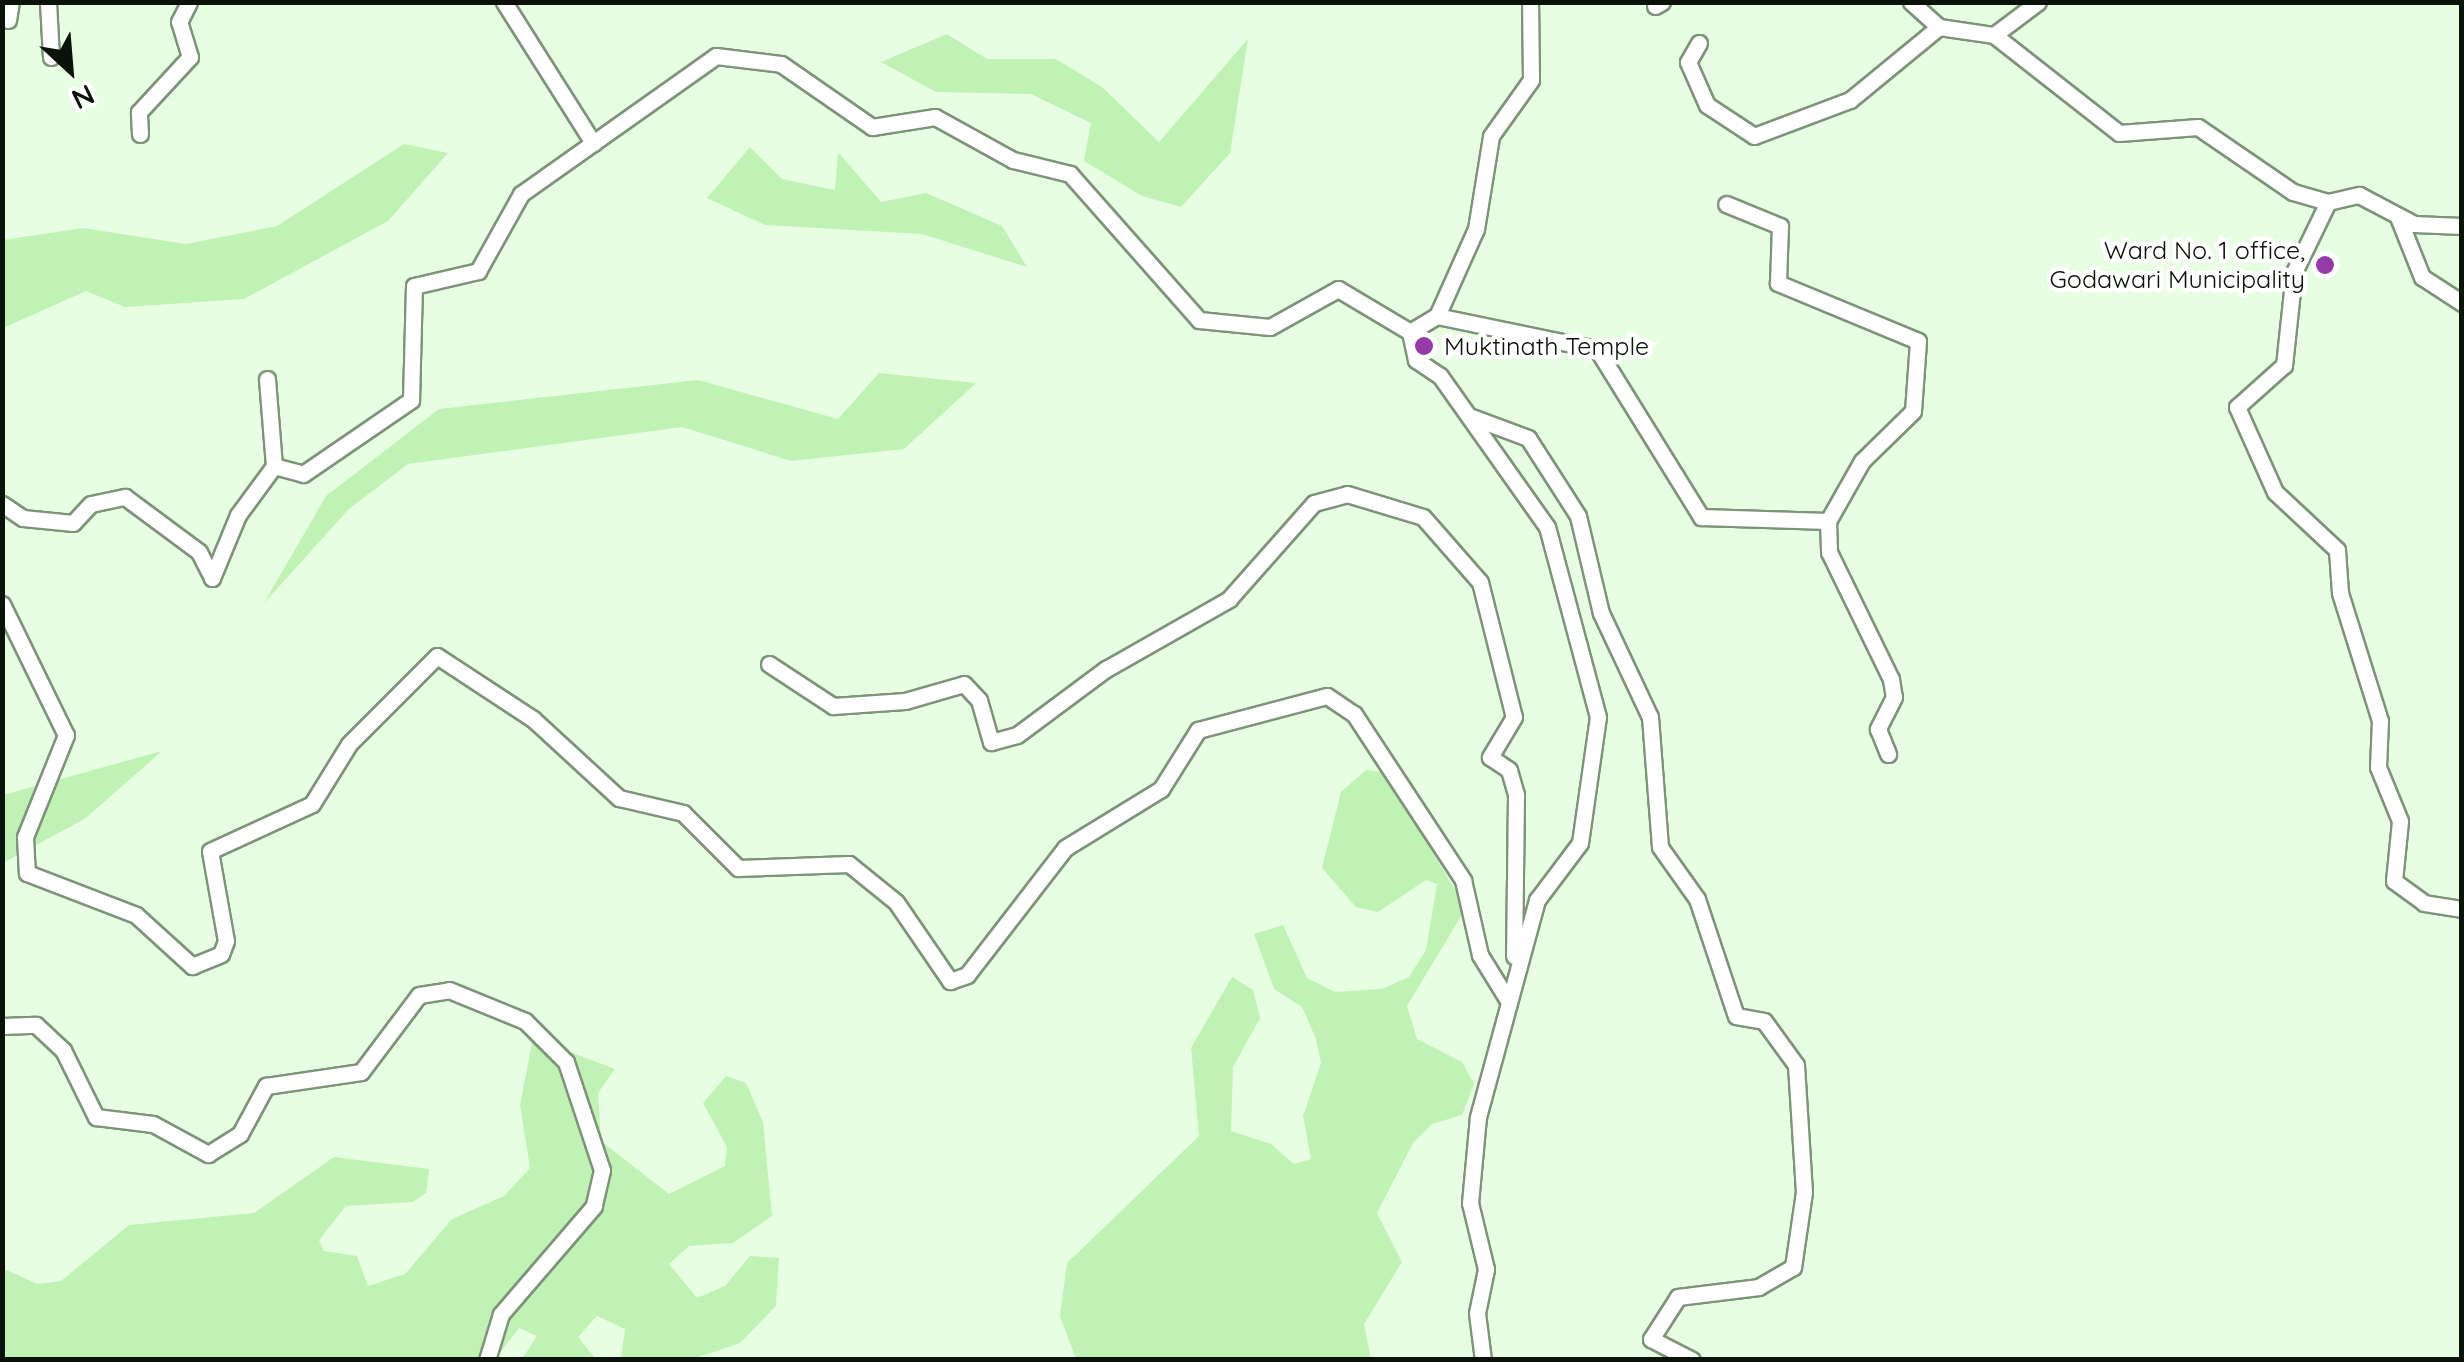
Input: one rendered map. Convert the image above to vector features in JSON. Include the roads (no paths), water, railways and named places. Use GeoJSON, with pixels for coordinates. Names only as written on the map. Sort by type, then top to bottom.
{"type":"FeatureCollection","features":[{"type":"Feature","properties":{"kind":"street"},"geometry":{"type":"LineString","coordinates":[[8,20],[11,2]]}},
{"type":"Feature","properties":{"kind":"street"},"geometry":{"type":"LineString","coordinates":[[48,2],[51,58]]}},
{"type":"Feature","properties":{"kind":"street"},"geometry":{"type":"LineString","coordinates":[[140,134],[139,112],[190,57],[178,22],[189,2]]}},
{"type":"Feature","properties":{"kind":"street"},"geometry":{"type":"LineString","coordinates":[[504,2],[593,143]]}},
{"type":"Feature","properties":{"kind":"street"},"geometry":{"type":"LineString","coordinates":[[1410,332],[1437,316],[1476,229],[1491,136],[1530,80],[1530,2]]}},
{"type":"Feature","properties":{"kind":"street"},"geometry":{"type":"LineString","coordinates":[[1911,2],[1939,27],[1994,35],[2119,133],[2198,126],[2280,185],[2328,202],[2359,195],[2398,216],[2462,226]]}},
{"type":"Feature","properties":{"kind":"street"},"geometry":{"type":"LineString","coordinates":[[1994,35],[2038,2]]}},
{"type":"Feature","properties":{"kind":"street"},"geometry":{"type":"LineString","coordinates":[[1698,43],[1688,62],[1707,105],[1754,136],[1850,100],[1939,27]]}},
{"type":"Feature","properties":{"kind":"street"},"geometry":{"type":"LineString","coordinates":[[274,466],[303,474],[407,406],[414,286],[478,271],[510,204],[716,56],[781,64],[872,126],[935,117],[1014,160],[1070,174],[1199,320],[1270,327],[1338,289],[1410,332],[1416,360],[1470,416],[1547,527],[1598,717],[1580,842],[1537,900],[1514,965]]}},
{"type":"Feature","properties":{"kind":"street"},"geometry":{"type":"LineString","coordinates":[[2328,202],[2294,272],[2284,365],[2237,406],[2275,492],[2340,560],[2340,593],[2380,720],[2378,768],[2400,822],[2394,881],[2424,903],[2462,909]]}},
{"type":"Feature","properties":{"kind":"street"},"geometry":{"type":"LineString","coordinates":[[1726,204],[1780,226],[1778,283],[1918,341],[1914,412],[1862,461],[1828,520],[1829,552],[1891,678],[1894,697],[1878,730],[1888,754]]}},
{"type":"Feature","properties":{"kind":"street"},"geometry":{"type":"LineString","coordinates":[[2398,216],[2422,277],[2462,303]]}},
{"type":"Feature","properties":{"kind":"street"},"geometry":{"type":"LineString","coordinates":[[1437,316],[1597,349],[1701,517],[1828,520]]}},
{"type":"Feature","properties":{"kind":"street"},"geometry":{"type":"LineString","coordinates":[[2,504],[23,518],[73,523],[91,504],[125,497],[199,552],[212,578],[238,515],[274,466],[267,379]]}},
{"type":"Feature","properties":{"kind":"street"},"geometry":{"type":"LineString","coordinates":[[1470,416],[1528,438],[1578,516],[1600,614],[1650,718],[1660,847],[1697,900],[1736,1016],[1764,1021],[1796,1065],[1804,1192],[1793,1268],[1759,1287],[1678,1297],[1651,1338],[1692,1360]]}},
{"type":"Feature","properties":{"kind":"street"},"geometry":{"type":"LineString","coordinates":[[769,664],[833,706],[905,701],[964,684],[980,700],[991,742],[1016,735],[1117,662],[1229,599],[1314,503],[1347,494],[1423,517],[1480,582],[1514,717],[1490,756],[1509,770],[1516,795],[1514,965],[1470,1176],[1486,1269],[1477,1314],[1483,1360]]}},
{"type":"Feature","properties":{"kind":"street"},"geometry":{"type":"LineString","coordinates":[[2,604],[66,735],[25,837],[27,872],[136,915],[192,966],[221,954],[226,941],[210,852],[312,804],[349,744],[437,656],[533,719],[618,798],[682,813],[738,868],[849,864],[896,902],[950,982],[967,974],[1065,848],[1161,789],[1198,730],[1327,696],[1354,714],[1463,880],[1480,955],[1509,1002]]}},
{"type":"Feature","properties":{"kind":"street"},"geometry":{"type":"LineString","coordinates":[[2,1026],[36,1025],[63,1050],[96,1116],[153,1124],[208,1154],[240,1134],[266,1086],[361,1072],[419,995],[449,990],[525,1020],[566,1062],[602,1170],[594,1206],[501,1314],[487,1360]]}},
{"type":"Feature","properties":{"kind":"place","name":"Ward No. 1 office, Godawari Municipality"},"geometry":{"type":"Point","coordinates":[2325,265]}},
{"type":"Feature","properties":{"kind":"place","name":"Muktinath Temple"},"geometry":{"type":"Point","coordinates":[1424,346]}}]}
